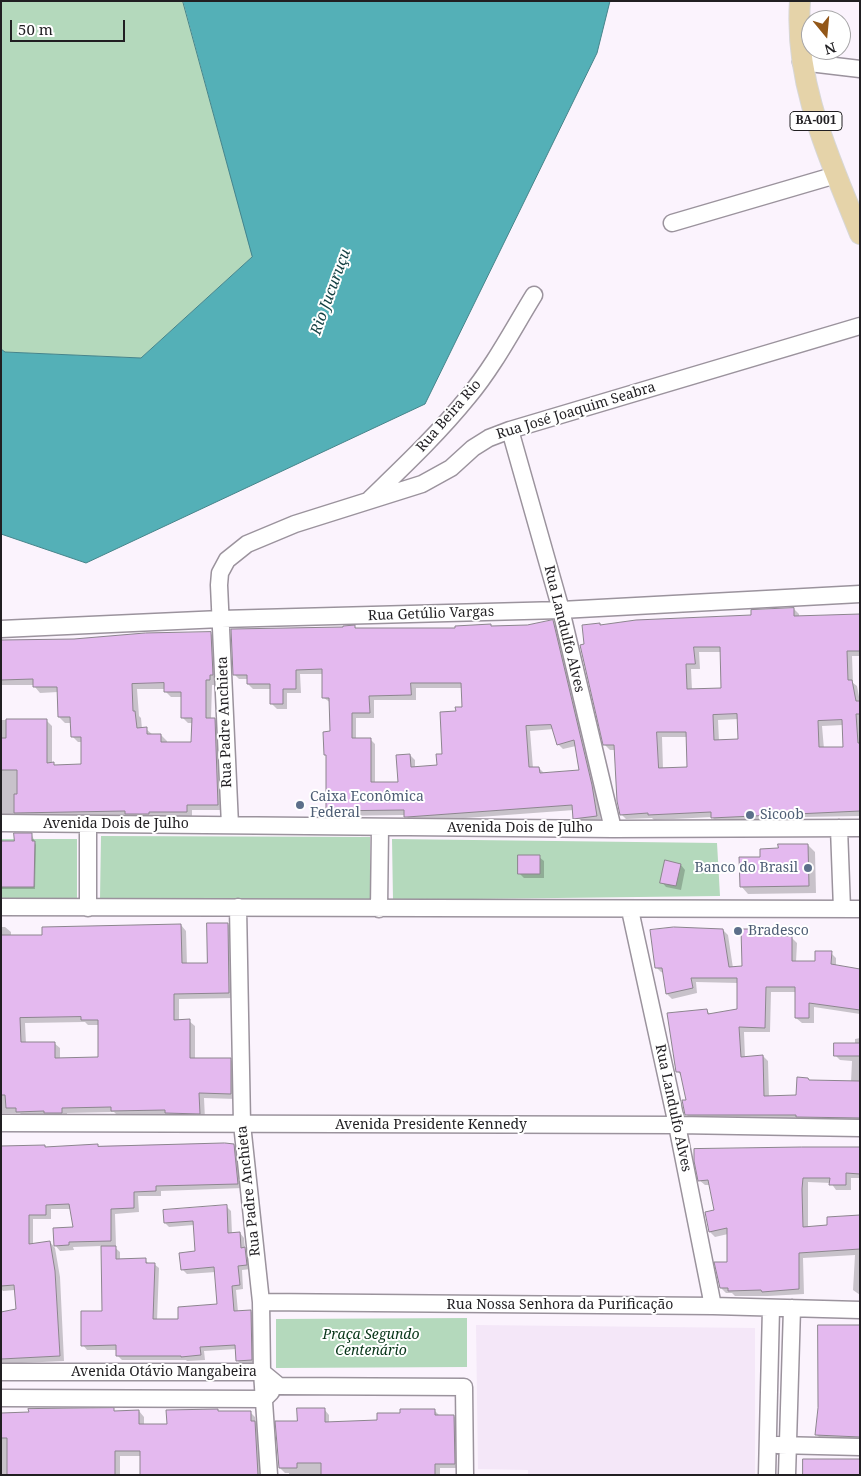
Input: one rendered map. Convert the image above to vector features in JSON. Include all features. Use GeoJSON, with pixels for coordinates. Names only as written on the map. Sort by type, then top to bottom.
{"type":"FeatureCollection","features":[{"type":"Feature","properties":{"kind":"main road","name":"BA-001"},"geometry":{"type":"LineString","coordinates":[[800,1],[798,24],[801,62],[808,94],[822,140],[860,234]]}},
{"type":"Feature","properties":{"kind":"street"},"geometry":{"type":"LineString","coordinates":[[801,62],[860,69]]}},
{"type":"Feature","properties":{"kind":"street"},"geometry":{"type":"LineString","coordinates":[[672,224],[836,175]]}},
{"type":"Feature","properties":{"kind":"street","name":"Rua Beira Rio"},"geometry":{"type":"LineString","coordinates":[[367,502],[412,459],[469,396],[500,351],[534,295]]}},
{"type":"Feature","properties":{"kind":"street","name":"Rua José Joaquim Seabra"},"geometry":{"type":"LineString","coordinates":[[221,619],[220,572],[227,560],[236,552],[266,535],[422,484],[440,475],[473,448],[489,438],[510,430],[860,326]]}},
{"type":"Feature","properties":{"kind":"street","name":"Rua Landulfo Alves"},"geometry":{"type":"LineString","coordinates":[[510,430],[561,610],[613,829]]}},
{"type":"Feature","properties":{"kind":"street","name":"Rua Getúlio Vargas"},"geometry":{"type":"LineString","coordinates":[[1,629],[221,619],[561,610],[860,594]]}},
{"type":"Feature","properties":{"kind":"street","name":"Rua Padre Anchieta"},"geometry":{"type":"LineString","coordinates":[[221,619],[230,825]]}},
{"type":"Feature","properties":{"kind":"street","name":"Avenida Dois de Julho"},"geometry":{"type":"LineString","coordinates":[[1,823],[613,829],[860,828]]}},
{"type":"Feature","properties":{"kind":"street"},"geometry":{"type":"LineString","coordinates":[[88,824],[88,908]]}},
{"type":"Feature","properties":{"kind":"street"},"geometry":{"type":"LineString","coordinates":[[379,909],[380,827]]}},
{"type":"Feature","properties":{"kind":"street"},"geometry":{"type":"LineString","coordinates":[[839,828],[842,909]]}},
{"type":"Feature","properties":{"kind":"street"},"geometry":{"type":"LineString","coordinates":[[1,907],[630,910],[860,909]]}},
{"type":"Feature","properties":{"kind":"street","name":"Rua Padre Anchieta"},"geometry":{"type":"LineString","coordinates":[[238,907],[242,1124],[261,1302],[262,1372],[269,1475]]}},
{"type":"Feature","properties":{"kind":"street","name":"Rua Landulfo Alves"},"geometry":{"type":"LineString","coordinates":[[630,910],[677,1125],[713,1306]]}},
{"type":"Feature","properties":{"kind":"street","name":"Avenida Presidente Kennedy"},"geometry":{"type":"LineString","coordinates":[[1,1123],[677,1125],[860,1128]]}},
{"type":"Feature","properties":{"kind":"street","name":"Rua Nossa Senhora da Purificação"},"geometry":{"type":"LineString","coordinates":[[261,1302],[713,1306],[860,1310]]}},
{"type":"Feature","properties":{"kind":"street"},"geometry":{"type":"LineString","coordinates":[[767,1475],[770,1308]]}},
{"type":"Feature","properties":{"kind":"street"},"geometry":{"type":"LineString","coordinates":[[787,1475],[792,1308]]}},
{"type":"Feature","properties":{"kind":"street","name":"Avenida Otávio Mangabeira"},"geometry":{"type":"LineString","coordinates":[[1,1372],[262,1372],[279,1386],[264,1399],[1,1398]]}},
{"type":"Feature","properties":{"kind":"street"},"geometry":{"type":"LineString","coordinates":[[279,1386],[464,1387],[465,1475]]}},
{"type":"Feature","properties":{"kind":"street"},"geometry":{"type":"LineString","coordinates":[[768,1445],[860,1447]]}},
{"type":"Feature","properties":{"kind":"shaded area"},"geometry":{"type":"Polygon","coordinates":[[[476,1325],[755,1328],[755,1475],[528,1475],[528,1470],[478,1469],[476,1325]]]}},
{"type":"Feature","properties":{"kind":"green space"},"geometry":{"type":"Polygon","coordinates":[[[1,1],[183,1],[252,257],[141,358],[5,352],[1,349],[1,1]]]}},
{"type":"Feature","properties":{"kind":"green space"},"geometry":{"type":"Polygon","coordinates":[[[101,836],[370,837],[370,900],[100,899],[101,836]]]}},
{"type":"Feature","properties":{"kind":"green space"},"geometry":{"type":"Polygon","coordinates":[[[1,839],[77,839],[77,898],[1,898],[1,839]]]}},
{"type":"Feature","properties":{"kind":"green space"},"geometry":{"type":"Polygon","coordinates":[[[392,839],[717,843],[720,896],[393,900],[392,839]]]}},
{"type":"Feature","properties":{"kind":"green space","name":"Praça Segundo Centenário"},"geometry":{"type":"Polygon","coordinates":[[[467,1318],[467,1367],[276,1368],[276,1319],[467,1318]]]}},
{"type":"Feature","properties":{"kind":"water","name":"Rio Jucuruçu"},"geometry":{"type":"Polygon","coordinates":[[[183,1],[610,1],[597,53],[425,404],[86,563],[1,534],[1,349],[5,352],[141,358],[252,257],[183,1]]]}},
{"type":"Feature","properties":{"kind":"building"},"geometry":{"type":"Polygon","coordinates":[[[794,608],[794,616],[860,614],[860,651],[847,651],[848,680],[852,680],[856,701],[860,701],[860,714],[856,714],[858,743],[860,743],[860,811],[711,818],[711,812],[620,815],[617,801],[614,745],[603,745],[580,645],[584,644],[582,625],[600,623],[600,625],[636,620],[751,615],[751,610],[794,608]],[[694,647],[695,664],[686,664],[687,689],[721,688],[720,647],[694,647]],[[737,714],[713,715],[714,740],[738,739],[737,714]],[[842,720],[818,721],[819,747],[843,747],[842,720]],[[657,732],[659,768],[687,767],[686,732],[657,732]]]}},
{"type":"Feature","properties":{"kind":"building"},"geometry":{"type":"Polygon","coordinates":[[[553,620],[592,785],[597,816],[573,819],[572,805],[407,817],[404,817],[404,810],[326,811],[326,755],[324,755],[323,732],[330,731],[329,698],[322,698],[322,669],[296,670],[296,689],[283,689],[283,704],[270,704],[270,684],[247,684],[247,675],[233,675],[231,629],[343,627],[355,625],[355,628],[455,628],[455,626],[491,624],[491,626],[527,625],[553,620]],[[411,683],[411,695],[369,696],[370,713],[352,713],[352,738],[371,738],[371,782],[398,782],[396,755],[410,754],[411,767],[437,765],[436,754],[442,754],[440,712],[456,711],[455,707],[462,707],[461,683],[411,683]],[[551,725],[526,726],[529,767],[539,767],[540,773],[579,770],[574,740],[557,745],[551,725]]]}},
{"type":"Feature","properties":{"kind":"building"},"geometry":{"type":"Polygon","coordinates":[[[211,632],[213,675],[210,675],[210,680],[206,680],[206,718],[215,718],[218,805],[187,805],[187,812],[149,812],[149,814],[125,814],[125,811],[14,813],[14,794],[17,794],[17,770],[1,770],[1,738],[6,738],[6,719],[47,719],[47,763],[54,762],[54,765],[81,764],[81,737],[71,737],[70,717],[58,717],[57,687],[33,687],[33,679],[1,680],[1,640],[74,639],[145,633],[211,632]],[[164,683],[132,684],[133,711],[135,711],[137,728],[147,727],[147,734],[161,734],[161,742],[191,742],[192,718],[181,718],[181,692],[164,692],[164,683]]]}},
{"type":"Feature","properties":{"kind":"building"},"geometry":{"type":"Polygon","coordinates":[[[14,833],[32,833],[32,841],[35,841],[34,887],[1,887],[1,841],[14,841],[14,833]]]}},
{"type":"Feature","properties":{"kind":"building"},"geometry":{"type":"Polygon","coordinates":[[[778,844],[808,844],[809,886],[740,887],[739,857],[760,857],[760,849],[778,848],[778,844]]]}},
{"type":"Feature","properties":{"kind":"building"},"geometry":{"type":"Polygon","coordinates":[[[518,855],[540,855],[540,874],[518,874],[518,855]]]}},
{"type":"Feature","properties":{"kind":"building"},"geometry":{"type":"Polygon","coordinates":[[[665,860],[681,864],[676,886],[660,883],[665,860]]]}},
{"type":"Feature","properties":{"kind":"building"},"geometry":{"type":"Polygon","coordinates":[[[207,923],[228,923],[229,993],[174,994],[174,1020],[190,1019],[190,1058],[231,1058],[231,1094],[199,1093],[200,1114],[165,1113],[165,1110],[111,1111],[111,1107],[62,1108],[62,1113],[44,1113],[44,1111],[16,1112],[16,1108],[6,1108],[5,1095],[1,1095],[1,935],[42,935],[42,927],[181,924],[182,963],[207,963],[207,923]],[[81,1017],[20,1018],[21,1042],[55,1042],[55,1058],[98,1057],[98,1020],[81,1020],[81,1017]]]}},
{"type":"Feature","properties":{"kind":"building"},"geometry":{"type":"Polygon","coordinates":[[[674,927],[723,929],[729,967],[742,966],[741,929],[767,929],[767,936],[792,936],[792,961],[815,961],[815,951],[832,951],[831,964],[860,969],[860,1010],[809,1003],[809,1018],[795,1018],[795,987],[766,987],[765,1028],[739,1027],[741,1057],[763,1055],[764,1096],[796,1095],[797,1077],[808,1078],[809,1080],[860,1081],[860,1118],[796,1117],[796,1115],[685,1115],[682,1100],[686,1100],[680,1072],[676,1072],[667,1013],[707,1009],[708,1014],[737,1009],[737,978],[691,978],[693,988],[666,994],[662,968],[655,968],[650,930],[674,927]]]}},
{"type":"Feature","properties":{"kind":"building"},"geometry":{"type":"Polygon","coordinates":[[[834,1043],[860,1043],[860,1056],[834,1056],[834,1043]]]}},
{"type":"Feature","properties":{"kind":"building"},"geometry":{"type":"Polygon","coordinates":[[[98,1144],[98,1146],[234,1144],[238,1184],[156,1186],[156,1191],[134,1192],[134,1208],[111,1209],[111,1241],[69,1242],[69,1245],[54,1246],[53,1228],[73,1227],[69,1204],[46,1205],[46,1215],[29,1215],[29,1244],[50,1241],[55,1271],[60,1356],[1,1359],[1,1312],[16,1309],[14,1285],[1,1286],[1,1146],[45,1145],[45,1147],[98,1144]]]}},
{"type":"Feature","properties":{"kind":"building"},"geometry":{"type":"Polygon","coordinates":[[[860,1147],[860,1174],[846,1173],[846,1185],[829,1185],[830,1178],[803,1178],[802,1189],[803,1227],[827,1225],[827,1217],[860,1215],[860,1249],[799,1253],[799,1289],[762,1292],[761,1290],[728,1291],[728,1288],[720,1288],[714,1262],[727,1262],[727,1228],[709,1232],[705,1212],[714,1210],[708,1180],[698,1181],[694,1149],[860,1147]]]}},
{"type":"Feature","properties":{"kind":"building"},"geometry":{"type":"Polygon","coordinates":[[[227,1205],[228,1233],[240,1232],[241,1248],[245,1247],[247,1265],[238,1266],[240,1285],[232,1286],[234,1311],[251,1310],[252,1360],[236,1361],[235,1345],[200,1347],[201,1355],[181,1357],[116,1356],[116,1345],[81,1346],[81,1311],[102,1311],[101,1246],[116,1246],[116,1259],[146,1258],[146,1263],[155,1263],[153,1319],[178,1319],[178,1307],[217,1304],[214,1267],[181,1270],[179,1253],[195,1251],[193,1221],[164,1223],[163,1210],[227,1205]]]}},
{"type":"Feature","properties":{"kind":"building"},"geometry":{"type":"Polygon","coordinates":[[[818,1325],[860,1325],[860,1437],[815,1435],[818,1408],[818,1325]]]}},
{"type":"Feature","properties":{"kind":"building"},"geometry":{"type":"Polygon","coordinates":[[[114,1408],[114,1411],[139,1410],[139,1424],[167,1424],[166,1410],[218,1409],[218,1411],[251,1411],[251,1421],[255,1421],[258,1475],[140,1475],[140,1451],[115,1451],[115,1475],[7,1475],[7,1438],[1,1438],[1,1413],[29,1412],[28,1409],[114,1408]]]}},
{"type":"Feature","properties":{"kind":"building"},"geometry":{"type":"Polygon","coordinates":[[[297,1408],[325,1408],[325,1422],[377,1420],[377,1413],[400,1413],[400,1409],[435,1409],[435,1415],[454,1415],[455,1464],[435,1464],[435,1475],[321,1475],[321,1463],[297,1463],[297,1468],[279,1468],[275,1421],[297,1421],[297,1408]]]}},
{"type":"Feature","properties":{"kind":"building"},"geometry":{"type":"Polygon","coordinates":[[[803,1459],[860,1459],[860,1475],[803,1475],[803,1459]]]}},
{"type":"Feature","properties":{"kind":"place","name":"Caixa Econômica Federal"},"geometry":{"type":"Point","coordinates":[300,805]}},
{"type":"Feature","properties":{"kind":"place","name":"Sicoob"},"geometry":{"type":"Point","coordinates":[750,815]}},
{"type":"Feature","properties":{"kind":"place","name":"Banco do Brasil"},"geometry":{"type":"Point","coordinates":[808,868]}},
{"type":"Feature","properties":{"kind":"place","name":"Bradesco"},"geometry":{"type":"Point","coordinates":[738,931]}}]}
